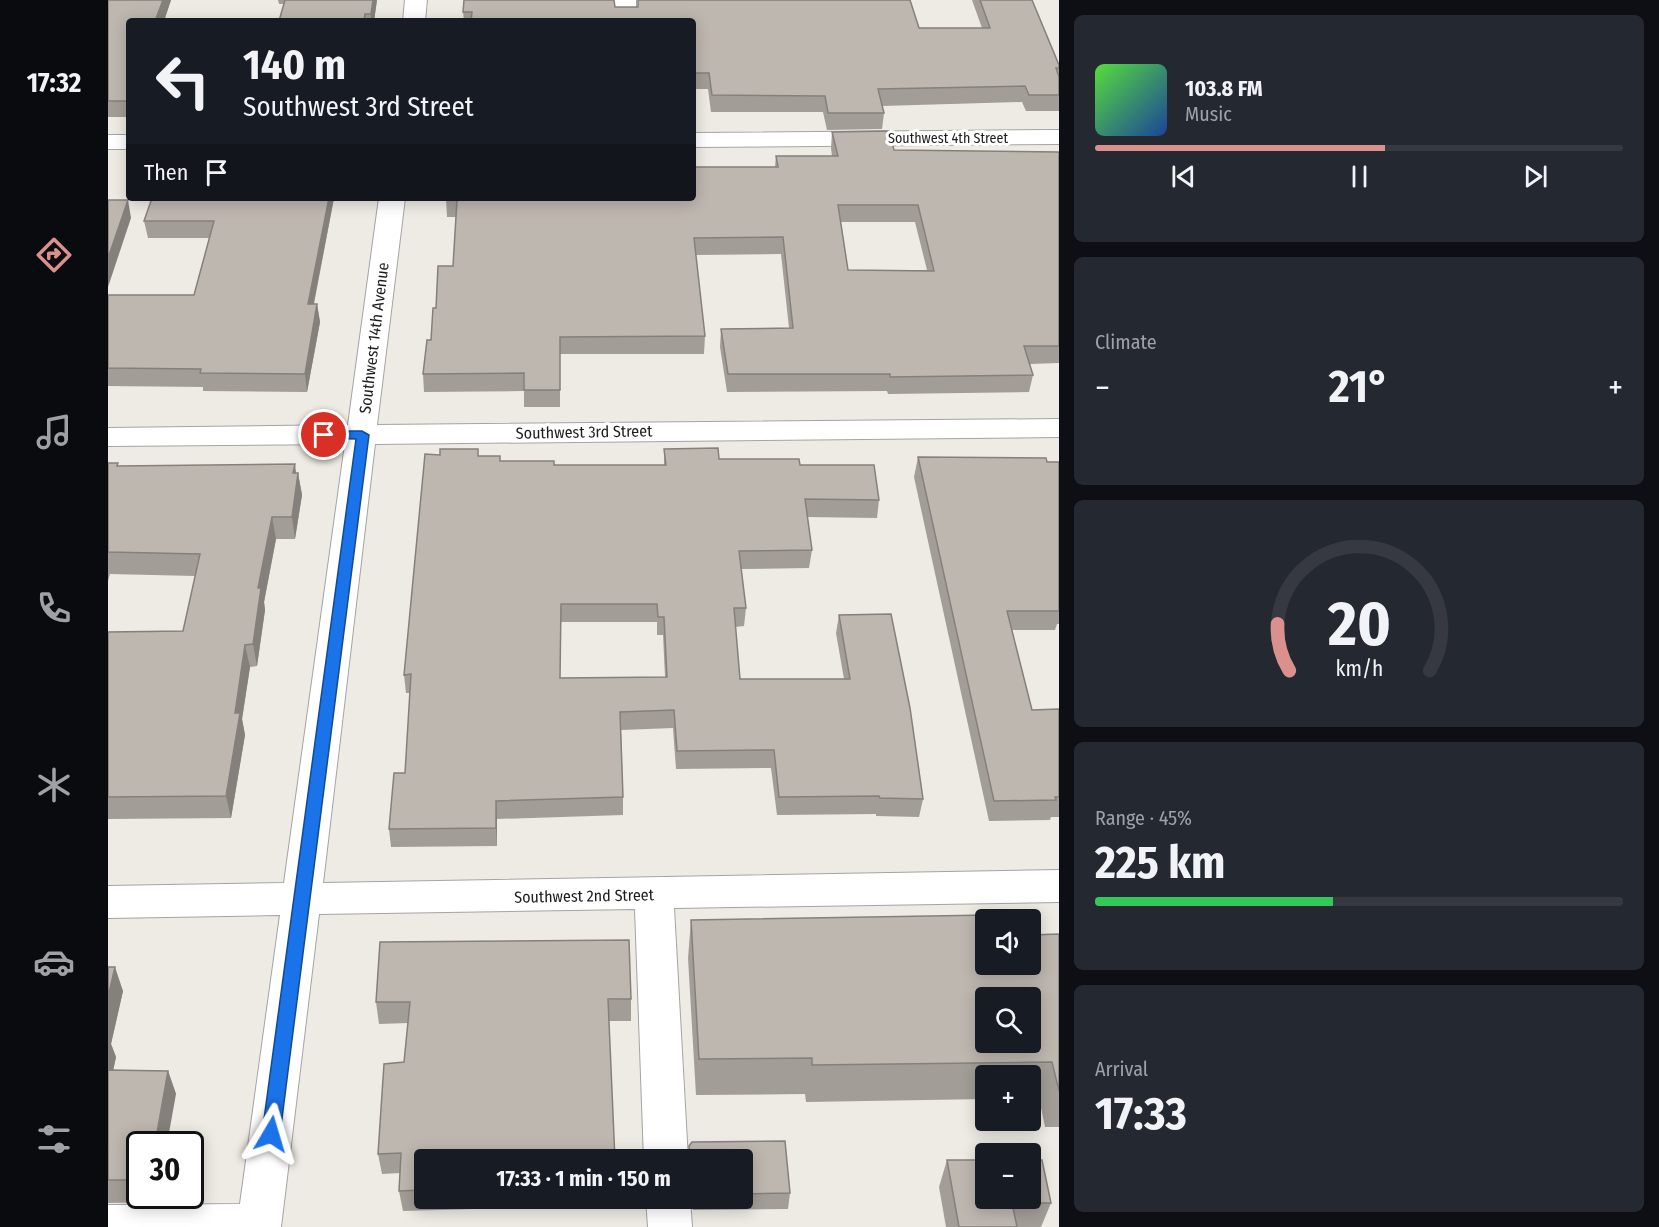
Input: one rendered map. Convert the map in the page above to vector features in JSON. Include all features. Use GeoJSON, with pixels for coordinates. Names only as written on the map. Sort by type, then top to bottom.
{"type":"FeatureCollection","features":[{"type":"Feature","properties":{"kind":"street"},"geometry":{"type":"LineString","coordinates":[[414,18],[416,0]]}},
{"type":"Feature","properties":{"kind":"street","name":"Southwest 4th Street"},"geometry":{"type":"LineString","coordinates":[[696,140],[1059,137]]}},
{"type":"Feature","properties":{"kind":"street"},"geometry":{"type":"LineString","coordinates":[[108,142],[126,142]]}},
{"type":"Feature","properties":{"kind":"street","name":"Southwest 14th Avenue"},"geometry":{"type":"LineString","coordinates":[[259,1226],[392,201]]}},
{"type":"Feature","properties":{"kind":"street","name":"Southwest 3rd Street"},"geometry":{"type":"LineString","coordinates":[[108,437],[1059,428]]}},
{"type":"Feature","properties":{"kind":"street","name":"Southwest 2nd Street"},"geometry":{"type":"LineString","coordinates":[[108,902],[654,895],[1059,886]]}},
{"type":"Feature","properties":{"kind":"street"},"geometry":{"type":"LineString","coordinates":[[654,895],[666,1149]]}},
{"type":"Feature","properties":{"kind":"street"},"geometry":{"type":"LineString","coordinates":[[669,1209],[670,1227]]}},
{"type":"Feature","properties":{"kind":"street"},"geometry":{"type":"LineString","coordinates":[[108,1226],[259,1226]]}},
{"type":"Feature","properties":{"kind":"building"},"geometry":{"type":"Polygon","coordinates":[[[108,0],[163,0],[156,18],[126,18],[126,101],[108,101],[108,0]]]}},
{"type":"Feature","properties":{"kind":"building"},"geometry":{"type":"Polygon","coordinates":[[[285,0],[373,0],[371,14],[365,14],[364,18],[280,18],[285,0]]]}},
{"type":"Feature","properties":{"kind":"building"},"geometry":{"type":"Polygon","coordinates":[[[464,0],[614,0],[615,7],[638,7],[638,0],[910,0],[919,28],[990,28],[980,0],[1032,0],[1059,65],[1059,68],[1056,68],[1059,77],[1059,95],[1029,95],[1025,86],[878,89],[884,113],[828,113],[825,96],[712,95],[709,73],[696,73],[696,18],[471,18],[472,12],[463,12],[464,0]]]}},
{"type":"Feature","properties":{"kind":"building"},"geometry":{"type":"Polygon","coordinates":[[[889,131],[894,150],[1059,152],[1059,346],[1024,346],[1033,375],[890,377],[890,374],[728,374],[721,329],[793,328],[783,237],[694,238],[705,336],[560,337],[560,390],[524,390],[524,373],[423,374],[427,340],[431,340],[433,308],[436,308],[438,266],[453,266],[457,201],[696,201],[696,167],[778,167],[776,156],[838,156],[832,132],[889,131]],[[838,205],[848,270],[934,271],[918,205],[838,205]]]}},
{"type":"Feature","properties":{"kind":"building"},"geometry":{"type":"Polygon","coordinates":[[[108,200],[126,200],[128,201],[108,258],[108,200]]]}},
{"type":"Feature","properties":{"kind":"building"},"geometry":{"type":"Polygon","coordinates":[[[151,201],[328,201],[308,304],[317,304],[305,374],[200,373],[201,369],[108,368],[108,295],[194,295],[214,221],[144,221],[151,201]]]}},
{"type":"Feature","properties":{"kind":"building"},"geometry":{"type":"Polygon","coordinates":[[[718,448],[719,459],[799,459],[800,465],[874,465],[879,500],[805,499],[812,550],[739,551],[746,608],[734,608],[740,679],[850,679],[839,615],[891,614],[910,708],[923,799],[880,798],[879,796],[779,797],[774,750],[677,751],[674,710],[620,712],[623,797],[496,801],[496,828],[389,829],[394,773],[405,773],[411,674],[404,675],[425,454],[440,455],[440,449],[478,449],[478,456],[500,456],[500,461],[554,461],[554,465],[666,465],[664,449],[718,448]],[[561,604],[560,678],[667,677],[664,617],[658,617],[657,604],[561,604]]]}},
{"type":"Feature","properties":{"kind":"building"},"geometry":{"type":"Polygon","coordinates":[[[918,457],[1046,458],[1047,462],[1059,462],[1059,611],[1007,611],[1032,710],[1059,709],[1059,797],[1055,797],[1056,800],[994,801],[918,457]]]}},
{"type":"Feature","properties":{"kind":"building"},"geometry":{"type":"Polygon","coordinates":[[[108,463],[118,463],[117,466],[295,464],[293,473],[298,473],[292,517],[272,517],[258,588],[261,588],[253,644],[245,645],[235,713],[240,713],[226,796],[108,797],[108,632],[183,631],[200,554],[108,552],[108,463]]]}},
{"type":"Feature","properties":{"kind":"building"},"geometry":{"type":"Polygon","coordinates":[[[975,915],[975,975],[1041,975],[1041,935],[1059,934],[1059,1091],[1052,1062],[812,1065],[812,1058],[699,1059],[691,920],[975,915]]]}},
{"type":"Feature","properties":{"kind":"building"},"geometry":{"type":"Polygon","coordinates":[[[629,940],[631,999],[608,999],[615,1149],[414,1149],[414,1190],[399,1191],[401,1153],[378,1154],[384,1064],[404,1062],[410,1002],[376,1002],[380,942],[629,940]]]}},
{"type":"Feature","properties":{"kind":"building"},"geometry":{"type":"Polygon","coordinates":[[[108,967],[115,967],[108,997],[108,967]]]}},
{"type":"Feature","properties":{"kind":"building"},"geometry":{"type":"Polygon","coordinates":[[[108,1070],[168,1071],[157,1131],[126,1131],[126,1180],[108,1180],[108,1070]]]}},
{"type":"Feature","properties":{"kind":"building"},"geometry":{"type":"Polygon","coordinates":[[[785,1141],[790,1193],[753,1194],[753,1149],[689,1149],[692,1142],[785,1141]]]}},
{"type":"Feature","properties":{"kind":"building"},"geometry":{"type":"Polygon","coordinates":[[[947,1160],[975,1160],[975,1209],[1013,1209],[1017,1227],[959,1227],[947,1160]]]}},
{"type":"Feature","properties":{"kind":"building"},"geometry":{"type":"Polygon","coordinates":[[[1041,1160],[1042,1160],[1051,1203],[1041,1203],[1041,1160]]]}},
{"type":"Feature","properties":{"kind":"route"},"geometry":{"type":"LineString","coordinates":[[271,1134],[362,435],[324,435]]}}]}
